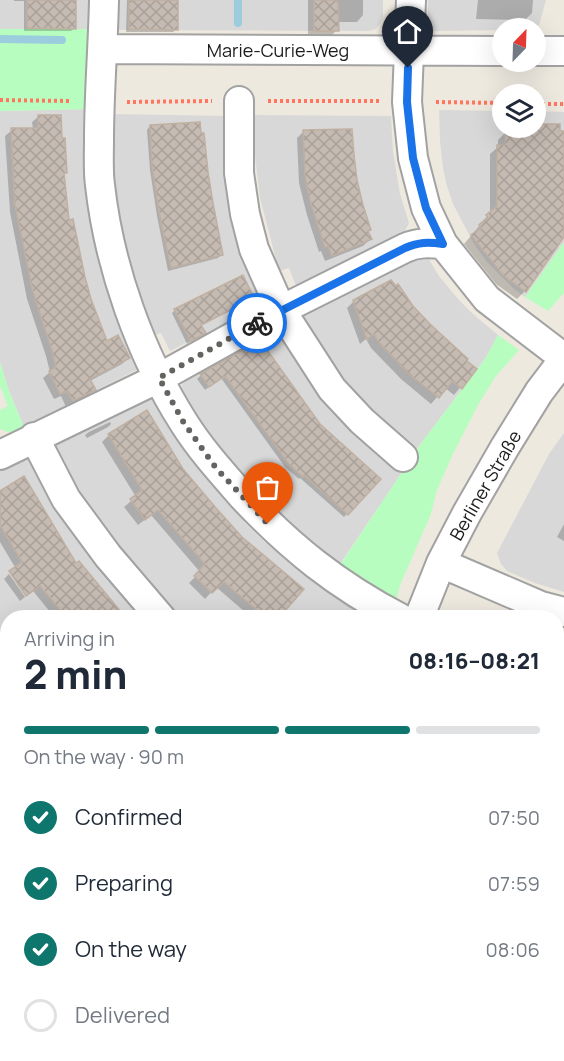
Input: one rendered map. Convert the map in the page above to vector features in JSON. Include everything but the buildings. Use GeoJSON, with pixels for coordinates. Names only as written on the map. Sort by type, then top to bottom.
{"type":"FeatureCollection","features":[{"type":"Feature","properties":{"kind":"street"},"geometry":{"type":"LineString","coordinates":[[104,0],[99,102],[99,184],[122,290],[145,348],[184,423],[216,468],[268,524],[307,559],[346,587],[386,610]]}},
{"type":"Feature","properties":{"kind":"street"},"geometry":{"type":"LineString","coordinates":[[411,0],[407,102],[413,158],[426,208],[443,244],[487,298],[564,358]]}},
{"type":"Feature","properties":{"kind":"street","name":"Marie-Curie-Weg"},"geometry":{"type":"LineString","coordinates":[[103,49],[492,51]]}},
{"type":"Feature","properties":{"kind":"street"},"geometry":{"type":"LineString","coordinates":[[546,51],[564,51]]}},
{"type":"Feature","properties":{"kind":"street"},"geometry":{"type":"LineString","coordinates":[[239,101],[239,173],[245,213],[254,249],[281,310],[332,389],[362,421],[403,457]]}},
{"type":"Feature","properties":{"kind":"street"},"geometry":{"type":"LineString","coordinates":[[0,455],[159,378],[281,310],[415,243],[443,244]]}},
{"type":"Feature","properties":{"kind":"street","name":"Berliner Straße"},"geometry":{"type":"LineString","coordinates":[[421,610],[441,563],[467,513],[539,392],[564,358]]}},
{"type":"Feature","properties":{"kind":"street"},"geometry":{"type":"LineString","coordinates":[[34,437],[66,499],[108,556],[154,610]]}},
{"type":"Feature","properties":{"kind":"street"},"geometry":{"type":"LineString","coordinates":[[441,563],[531,602],[557,610]]}},
{"type":"Feature","properties":{"kind":"path"},"geometry":{"type":"LineString","coordinates":[[546,104],[564,104]]}},
{"type":"Feature","properties":{"kind":"shaded area"},"geometry":{"type":"Polygon","coordinates":[[[0,0],[91,0],[90,29],[0,29],[0,0]]]}},
{"type":"Feature","properties":{"kind":"shaded area"},"geometry":{"type":"Polygon","coordinates":[[[114,0],[383,0],[383,17],[376,29],[368,31],[114,30],[114,0]]]}},
{"type":"Feature","properties":{"kind":"shaded area"},"geometry":{"type":"Polygon","coordinates":[[[428,0],[546,0],[541,18],[492,18],[492,30],[434,31],[428,27],[428,0]]]}},
{"type":"Feature","properties":{"kind":"shaded area"},"geometry":{"type":"Polygon","coordinates":[[[90,109],[142,367],[24,427],[0,362],[0,111],[90,109]]]}},
{"type":"Feature","properties":{"kind":"shaded area"},"geometry":{"type":"Polygon","coordinates":[[[439,110],[492,111],[492,138],[546,138],[546,111],[564,112],[564,242],[525,297],[487,262],[474,244],[453,204],[447,186],[440,141],[439,110]]]}},
{"type":"Feature","properties":{"kind":"shaded area"},"geometry":{"type":"Polygon","coordinates":[[[111,114],[229,116],[268,302],[170,351],[161,333],[152,336],[136,297],[117,209],[111,167],[111,114]]]}},
{"type":"Feature","properties":{"kind":"shaded area"},"geometry":{"type":"Polygon","coordinates":[[[253,115],[391,116],[393,151],[400,194],[409,223],[405,231],[400,236],[390,239],[297,288],[289,268],[279,271],[260,198],[252,131],[253,115]]]}},
{"type":"Feature","properties":{"kind":"shaded area"},"geometry":{"type":"Polygon","coordinates":[[[414,258],[428,258],[458,299],[498,335],[485,359],[416,450],[377,418],[354,395],[322,354],[301,318],[304,313],[414,258]]]}},
{"type":"Feature","properties":{"kind":"shaded area"},"geometry":{"type":"Polygon","coordinates":[[[276,329],[281,331],[328,396],[329,407],[352,430],[405,468],[338,567],[239,479],[179,392],[188,372],[276,329]]]}},
{"type":"Feature","properties":{"kind":"shaded area"},"geometry":{"type":"Polygon","coordinates":[[[151,392],[189,445],[188,455],[211,485],[220,486],[242,511],[244,522],[266,543],[274,543],[377,610],[174,610],[129,560],[94,514],[56,455],[58,439],[151,392]]]}},
{"type":"Feature","properties":{"kind":"shaded area"},"geometry":{"type":"Polygon","coordinates":[[[564,433],[564,592],[507,571],[501,564],[497,553],[549,454],[564,433]]]}},
{"type":"Feature","properties":{"kind":"shaded area"},"geometry":{"type":"Polygon","coordinates":[[[20,456],[29,457],[70,518],[68,527],[86,552],[96,554],[138,610],[0,610],[0,467],[20,456]]]}},
{"type":"Feature","properties":{"kind":"green space"},"geometry":{"type":"Polygon","coordinates":[[[0,29],[90,29],[90,109],[0,111],[0,29]]]}},
{"type":"Feature","properties":{"kind":"green space"},"geometry":{"type":"Polygon","coordinates":[[[564,242],[564,293],[548,311],[525,297],[564,242]]]}},
{"type":"Feature","properties":{"kind":"green space"},"geometry":{"type":"Polygon","coordinates":[[[498,335],[519,350],[496,376],[453,454],[437,490],[431,514],[401,583],[393,609],[336,571],[422,442],[485,359],[498,335]]]}},
{"type":"Feature","properties":{"kind":"green space"},"geometry":{"type":"Polygon","coordinates":[[[0,362],[24,427],[11,433],[0,429],[0,410],[8,406],[0,386],[0,362]]]}},
{"type":"Feature","properties":{"kind":"waterway"},"geometry":{"type":"LineString","coordinates":[[238,0],[238,23]]}},
{"type":"Feature","properties":{"kind":"waterway"},"geometry":{"type":"LineString","coordinates":[[0,39],[62,40]]}},
{"type":"Feature","properties":{"kind":"way so far"},"geometry":{"type":"LineString","coordinates":[[257,323],[159,378],[184,423],[216,468],[268,524]]}},
{"type":"Feature","properties":{"kind":"route"},"geometry":{"type":"LineString","coordinates":[[257,323],[415,243],[443,244],[426,208],[413,158],[407,102],[408,68]]}}]}
